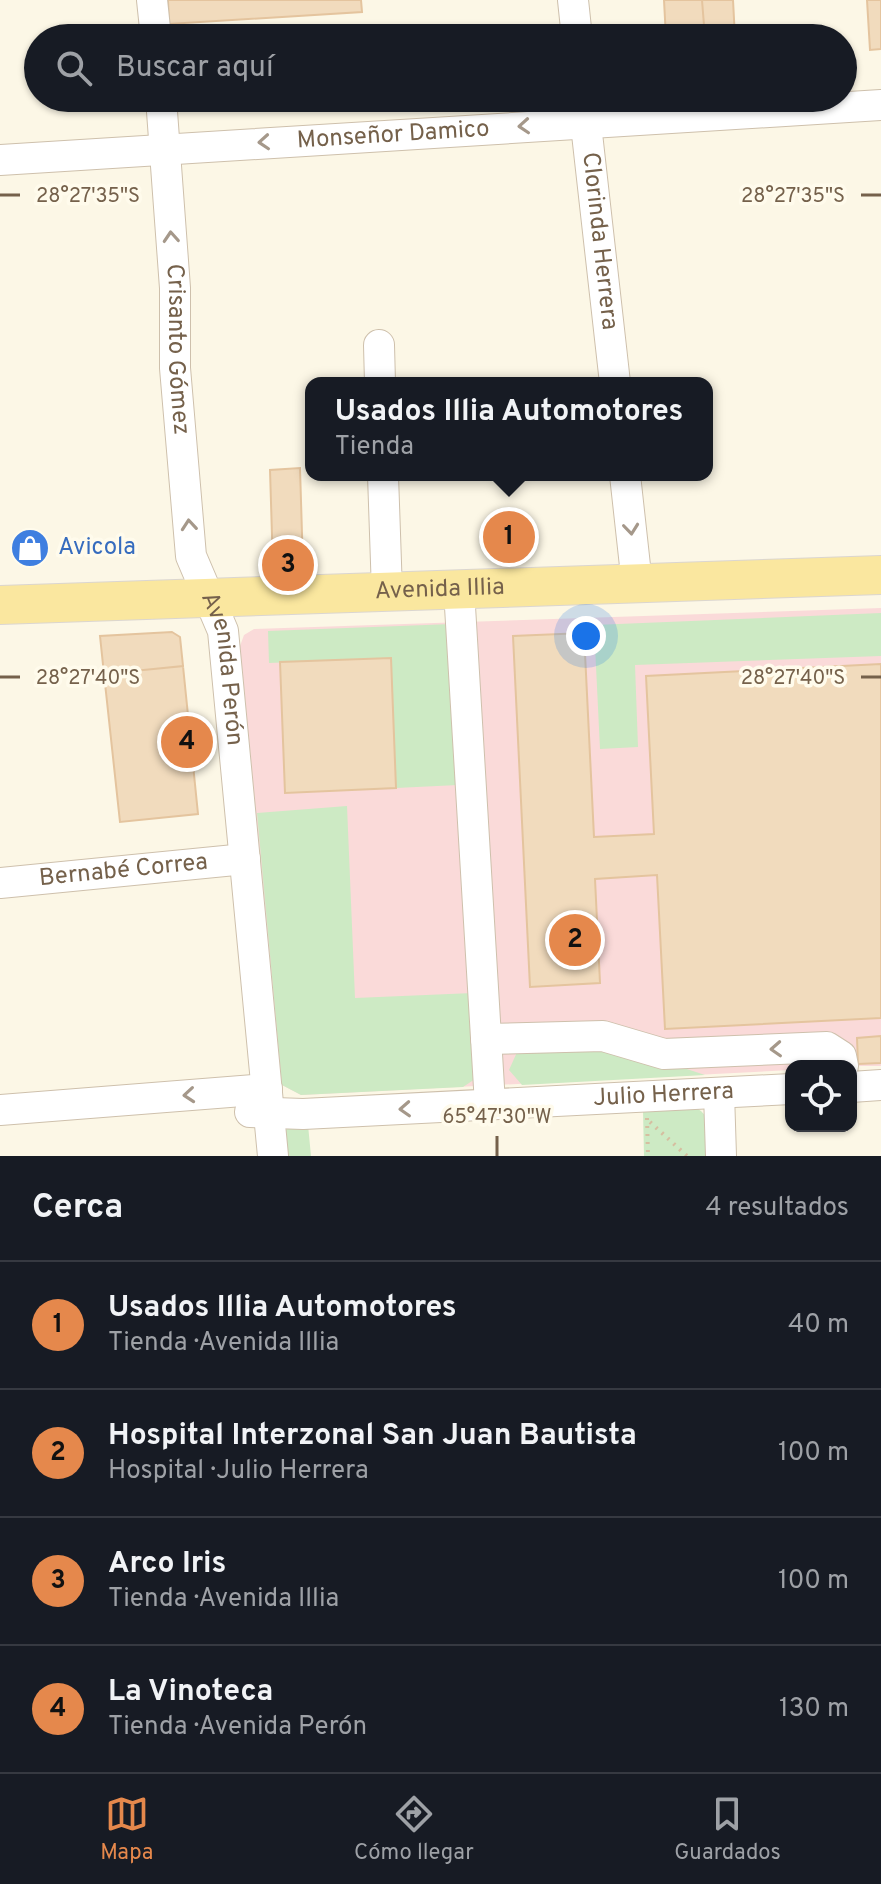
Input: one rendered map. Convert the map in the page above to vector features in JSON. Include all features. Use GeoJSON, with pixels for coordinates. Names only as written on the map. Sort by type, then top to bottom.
{"type":"FeatureCollection","features":[{"type":"Feature","properties":{"kind":"main road","name":"Avenida Illia"},"geometry":{"type":"LineString","coordinates":[[0,605],[881,575]]}},
{"type":"Feature","properties":{"kind":"street"},"geometry":{"type":"LineString","coordinates":[[152,0],[155,24]]}},
{"type":"Feature","properties":{"kind":"street"},"geometry":{"type":"LineString","coordinates":[[573,0],[576,24]]}},
{"type":"Feature","properties":{"kind":"street","name":"Monseñor Damico"},"geometry":{"type":"LineString","coordinates":[[857,105],[881,105]]}},
{"type":"Feature","properties":{"kind":"street","name":"Crisanto Gómez"},"geometry":{"type":"LineString","coordinates":[[162,112],[175,288],[175,368],[191,556],[211,598]]}},
{"type":"Feature","properties":{"kind":"street","name":"Monseñor Damico"},"geometry":{"type":"LineString","coordinates":[[0,160],[562,112]]}},
{"type":"Feature","properties":{"kind":"street","name":"Clorinda Herrera"},"geometry":{"type":"LineString","coordinates":[[584,112],[614,377]]}},
{"type":"Feature","properties":{"kind":"street"},"geometry":{"type":"LineString","coordinates":[[379,345],[380,377]]}},
{"type":"Feature","properties":{"kind":"street"},"geometry":{"type":"LineString","coordinates":[[383,481],[387,592]]}},
{"type":"Feature","properties":{"kind":"street"},"geometry":{"type":"LineString","coordinates":[[626,481],[637,584]]}},
{"type":"Feature","properties":{"kind":"street"},"geometry":{"type":"LineString","coordinates":[[459,590],[490,1104]]}},
{"type":"Feature","properties":{"kind":"street","name":"Avenida Perón"},"geometry":{"type":"LineString","coordinates":[[211,598],[204,632],[235,860],[258,1101],[273,1156]]}},
{"type":"Feature","properties":{"kind":"street","name":"Bernabé Correa"},"geometry":{"type":"LineString","coordinates":[[0,883],[235,860]]}},
{"type":"Feature","properties":{"kind":"street"},"geometry":{"type":"LineString","coordinates":[[486,1039],[603,1036],[664,1054],[827,1047],[841,1056],[842,1060]]}},
{"type":"Feature","properties":{"kind":"street"},"geometry":{"type":"LineString","coordinates":[[857,1087],[881,1085]]}},
{"type":"Feature","properties":{"kind":"street","name":"Julio Herrera"},"geometry":{"type":"LineString","coordinates":[[0,1110],[258,1101],[303,1114],[785,1089]]}},
{"type":"Feature","properties":{"kind":"street"},"geometry":{"type":"LineString","coordinates":[[719,1093],[721,1156]]}},
{"type":"Feature","properties":{"kind":"street","name":"Avenida Perón"},"geometry":{"type":"LineString","coordinates":[[253,1156],[258,1101]]}},
{"type":"Feature","properties":{"kind":"path"},"geometry":{"type":"LineString","coordinates":[[648,1156],[647,1118],[687,1156]]}},
{"type":"Feature","properties":{"kind":"shaded area"},"geometry":{"type":"Polygon","coordinates":[[[881,608],[881,1066],[857,1066],[857,1060],[785,1060],[785,1070],[301,1095],[282,1085],[240,646],[244,635],[254,629],[881,608]]]}},
{"type":"Feature","properties":{"kind":"green space"},"geometry":{"type":"Polygon","coordinates":[[[881,613],[881,656],[635,665],[638,747],[600,749],[594,625],[881,613]]]}},
{"type":"Feature","properties":{"kind":"green space"},"geometry":{"type":"Polygon","coordinates":[[[452,624],[458,785],[396,788],[391,658],[269,663],[268,631],[452,624]]]}},
{"type":"Feature","properties":{"kind":"green space"},"geometry":{"type":"Polygon","coordinates":[[[347,806],[355,998],[473,993],[478,1077],[463,1087],[301,1095],[282,1085],[257,813],[347,806]]]}},
{"type":"Feature","properties":{"kind":"green space"},"geometry":{"type":"Polygon","coordinates":[[[620,1047],[705,1075],[522,1085],[509,1070],[518,1050],[620,1047]]]}},
{"type":"Feature","properties":{"kind":"green space"},"geometry":{"type":"Polygon","coordinates":[[[698,1109],[708,1123],[709,1156],[644,1156],[643,1110],[698,1109]]]}},
{"type":"Feature","properties":{"kind":"green space"},"geometry":{"type":"Polygon","coordinates":[[[294,1125],[308,1125],[311,1156],[281,1156],[284,1131],[294,1125]]]}},
{"type":"Feature","properties":{"kind":"building"},"geometry":{"type":"Polygon","coordinates":[[[168,0],[361,0],[362,12],[169,24],[168,0]]]}},
{"type":"Feature","properties":{"kind":"building"},"geometry":{"type":"Polygon","coordinates":[[[664,0],[702,0],[704,24],[665,24],[664,0]]]}},
{"type":"Feature","properties":{"kind":"building"},"geometry":{"type":"Polygon","coordinates":[[[702,0],[733,0],[734,24],[704,24],[702,0]]]}},
{"type":"Feature","properties":{"kind":"building"},"geometry":{"type":"Polygon","coordinates":[[[867,0],[881,0],[881,49],[870,50],[867,0]]]}},
{"type":"Feature","properties":{"kind":"building"},"geometry":{"type":"Polygon","coordinates":[[[300,468],[303,567],[273,568],[270,470],[300,468]]]}},
{"type":"Feature","properties":{"kind":"building"},"geometry":{"type":"Polygon","coordinates":[[[172,632],[180,637],[183,666],[104,674],[100,636],[172,632]]]}},
{"type":"Feature","properties":{"kind":"building"},"geometry":{"type":"Polygon","coordinates":[[[584,633],[594,837],[654,834],[646,676],[881,664],[881,1018],[665,1029],[657,875],[595,879],[600,983],[530,987],[513,636],[584,633]]]}},
{"type":"Feature","properties":{"kind":"building"},"geometry":{"type":"Polygon","coordinates":[[[391,658],[396,788],[285,793],[280,662],[391,658]]]}},
{"type":"Feature","properties":{"kind":"building"},"geometry":{"type":"Polygon","coordinates":[[[183,666],[198,814],[120,822],[104,674],[183,666]]]}},
{"type":"Feature","properties":{"kind":"building"},"geometry":{"type":"Polygon","coordinates":[[[881,1036],[881,1063],[858,1064],[857,1038],[881,1036]]]}},
{"type":"Feature","properties":{"kind":"place","name":"Usados Illia Automotores"},"geometry":{"type":"Point","coordinates":[509,537]}},
{"type":"Feature","properties":{"kind":"place","name":"Avicola"},"geometry":{"type":"Point","coordinates":[30,548]}},
{"type":"Feature","properties":{"kind":"place","name":"Arco Iris"},"geometry":{"type":"Point","coordinates":[288,565]}},
{"type":"Feature","properties":{"kind":"place","name":"La Vinoteca"},"geometry":{"type":"Point","coordinates":[187,742]}},
{"type":"Feature","properties":{"kind":"place","name":"Hospital Interzonal San Juan Bautista"},"geometry":{"type":"Point","coordinates":[575,940]}}]}
